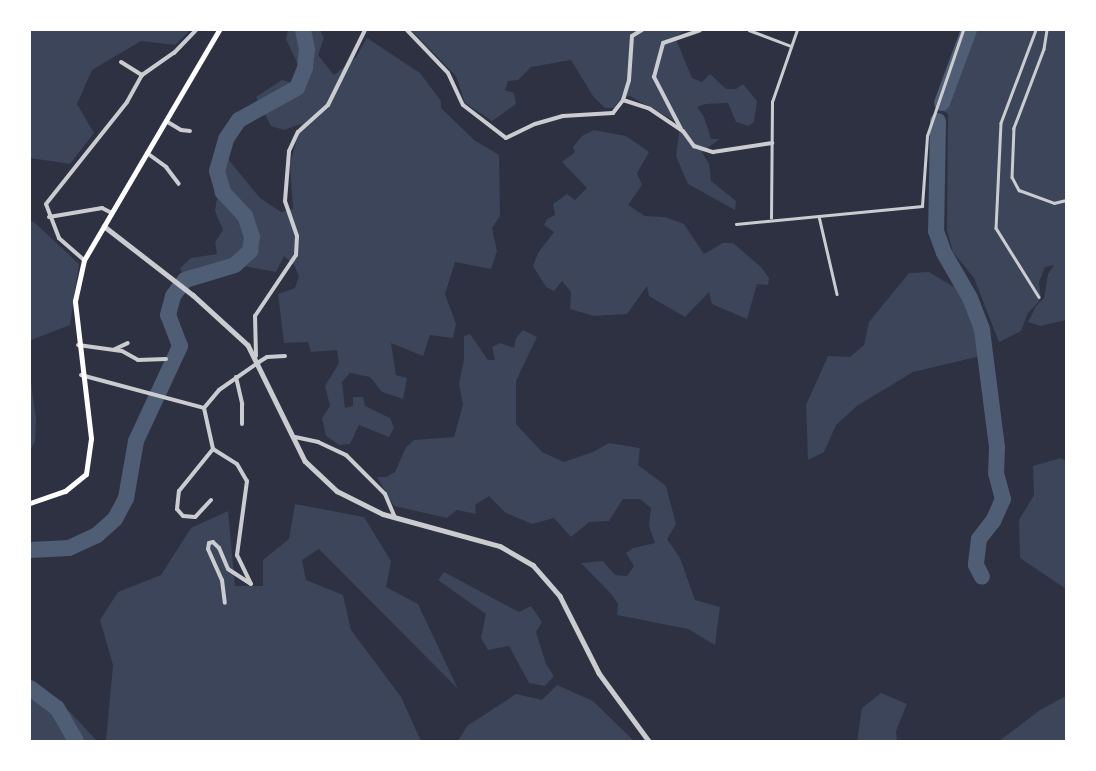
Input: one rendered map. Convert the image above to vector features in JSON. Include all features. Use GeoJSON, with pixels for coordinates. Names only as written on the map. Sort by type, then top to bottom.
{"type":"FeatureCollection","features":[{"type":"Feature","properties":{"kind":"main road"},"geometry":{"type":"LineString","coordinates":[[30,503],[65,491],[86,474],[91,454],[91,438],[81,375],[75,301],[84,260],[219,30]]}},
{"type":"Feature","properties":{"kind":"street"},"geometry":{"type":"LineString","coordinates":[[84,260],[59,238],[49,217],[46,204],[49,197],[127,102],[142,74],[174,53],[196,30]]}},
{"type":"Feature","properties":{"kind":"street"},"geometry":{"type":"LineString","coordinates":[[256,356],[255,316],[296,255],[297,236],[286,201],[289,151],[298,132],[328,104],[365,30]]}},
{"type":"Feature","properties":{"kind":"street"},"geometry":{"type":"LineString","coordinates":[[407,30],[448,73],[463,105],[506,138],[535,124],[563,116],[613,113],[623,100],[629,80],[632,36],[642,30]]}},
{"type":"Feature","properties":{"kind":"street"},"geometry":{"type":"LineString","coordinates":[[700,30],[663,43],[654,77],[683,131],[694,146],[713,152],[772,143]]}},
{"type":"Feature","properties":{"kind":"street"},"geometry":{"type":"LineString","coordinates":[[748,30],[791,46]]}},
{"type":"Feature","properties":{"kind":"street"},"geometry":{"type":"LineString","coordinates":[[771,218],[772,102],[797,30]]}},
{"type":"Feature","properties":{"kind":"street"},"geometry":{"type":"LineString","coordinates":[[736,224],[771,218],[819,216],[922,206],[927,136],[963,30]]}},
{"type":"Feature","properties":{"kind":"street"},"geometry":{"type":"LineString","coordinates":[[1036,30],[1001,123],[996,228],[1038,296]]}},
{"type":"Feature","properties":{"kind":"street"},"geometry":{"type":"LineString","coordinates":[[1047,30],[1044,49],[1014,128],[1012,177],[1019,190],[1054,203],[1066,200]]}},
{"type":"Feature","properties":{"kind":"street"},"geometry":{"type":"LineString","coordinates":[[121,62],[142,74]]}},
{"type":"Feature","properties":{"kind":"street"},"geometry":{"type":"LineString","coordinates":[[623,100],[650,109],[683,131]]}},
{"type":"Feature","properties":{"kind":"street"},"geometry":{"type":"LineString","coordinates":[[166,121],[181,130],[190,131]]}},
{"type":"Feature","properties":{"kind":"street"},"geometry":{"type":"LineString","coordinates":[[147,153],[166,167],[179,184]]}},
{"type":"Feature","properties":{"kind":"street"},"geometry":{"type":"LineString","coordinates":[[49,217],[102,208],[112,213]]}},
{"type":"Feature","properties":{"kind":"street"},"geometry":{"type":"LineString","coordinates":[[819,216],[837,294]]}},
{"type":"Feature","properties":{"kind":"street"},"geometry":{"type":"LineString","coordinates":[[104,226],[193,295],[239,334],[260,362],[305,461],[337,491],[368,508],[395,518],[500,546],[534,565],[560,596],[599,673],[649,741]]}},
{"type":"Feature","properties":{"kind":"street"},"geometry":{"type":"LineString","coordinates":[[113,350],[128,344]]}},
{"type":"Feature","properties":{"kind":"street"},"geometry":{"type":"LineString","coordinates":[[78,345],[113,350],[138,360],[166,359]]}},
{"type":"Feature","properties":{"kind":"street"},"geometry":{"type":"LineString","coordinates":[[204,408],[236,377],[267,357],[285,356]]}},
{"type":"Feature","properties":{"kind":"street"},"geometry":{"type":"LineString","coordinates":[[81,375],[204,408]]}},
{"type":"Feature","properties":{"kind":"street"},"geometry":{"type":"LineString","coordinates":[[236,377],[242,404],[242,424]]}},
{"type":"Feature","properties":{"kind":"street"},"geometry":{"type":"LineString","coordinates":[[204,408],[213,449],[237,464],[247,481],[237,555],[250,584],[228,569],[219,548],[213,542],[210,543],[208,549],[222,580],[225,603]]}},
{"type":"Feature","properties":{"kind":"street"},"geometry":{"type":"LineString","coordinates":[[295,437],[318,442],[346,455],[385,494],[395,518]]}},
{"type":"Feature","properties":{"kind":"street"},"geometry":{"type":"LineString","coordinates":[[211,500],[195,518],[183,516],[177,509],[179,491],[213,449]]}},
{"type":"Feature","properties":{"kind":"shaded area"},"geometry":{"type":"Polygon","coordinates":[[[30,30],[190,30],[175,45],[141,41],[92,70],[77,104],[94,133],[70,164],[30,158],[30,30]]]}},
{"type":"Feature","properties":{"kind":"shaded area"},"geometry":{"type":"Polygon","coordinates":[[[288,30],[320,30],[324,38],[318,55],[334,75],[356,57],[367,38],[420,73],[441,101],[441,108],[474,140],[499,155],[500,216],[492,228],[497,251],[491,269],[455,262],[445,294],[456,324],[453,338],[430,335],[423,356],[391,343],[396,375],[407,378],[403,399],[382,392],[370,377],[350,373],[342,382],[345,408],[353,406],[353,397],[363,397],[365,406],[390,418],[394,428],[389,437],[359,425],[350,444],[339,445],[326,436],[322,418],[330,406],[325,386],[339,363],[337,350],[311,352],[308,342],[284,343],[278,294],[295,288],[299,276],[294,265],[284,256],[276,272],[222,262],[184,276],[180,268],[191,258],[217,254],[215,242],[223,230],[215,211],[217,198],[230,207],[237,197],[225,186],[220,173],[228,159],[260,198],[281,212],[293,209],[290,164],[301,124],[284,130],[271,126],[256,97],[282,80],[292,83],[296,80],[299,67],[286,39],[288,30]]]}},
{"type":"Feature","properties":{"kind":"shaded area"},"geometry":{"type":"Polygon","coordinates":[[[411,30],[686,30],[675,37],[692,78],[702,82],[710,74],[726,89],[736,89],[743,84],[757,101],[754,122],[748,126],[736,122],[728,103],[705,104],[697,107],[704,117],[711,139],[720,139],[702,152],[709,164],[711,181],[736,201],[735,210],[688,184],[676,156],[680,124],[630,96],[621,98],[614,108],[605,108],[593,96],[571,60],[531,67],[518,80],[508,81],[505,90],[514,93],[516,104],[492,121],[465,103],[456,76],[411,30]]]}},
{"type":"Feature","properties":{"kind":"shaded area"},"geometry":{"type":"Polygon","coordinates":[[[973,30],[1066,30],[1066,320],[1040,326],[1028,322],[1036,306],[1044,298],[1048,274],[1054,265],[1045,267],[1039,282],[1041,299],[1028,313],[1021,331],[999,342],[974,278],[953,252],[947,230],[948,114],[943,111],[973,30]]]}},
{"type":"Feature","properties":{"kind":"shaded area"},"geometry":{"type":"Polygon","coordinates":[[[594,130],[626,136],[649,152],[637,173],[642,185],[628,205],[645,216],[665,217],[684,224],[704,254],[723,243],[733,243],[761,267],[769,278],[768,285],[757,284],[747,319],[712,304],[709,292],[685,317],[649,296],[647,286],[627,314],[594,316],[570,309],[571,292],[562,281],[554,291],[546,287],[533,266],[538,253],[554,232],[544,225],[547,219],[555,215],[553,204],[567,194],[575,200],[587,188],[562,162],[575,152],[573,147],[582,136],[594,130]]]}},
{"type":"Feature","properties":{"kind":"shaded area"},"geometry":{"type":"Polygon","coordinates":[[[30,222],[34,222],[79,264],[70,325],[31,340],[30,355],[30,222]]]}},
{"type":"Feature","properties":{"kind":"shaded area"},"geometry":{"type":"Polygon","coordinates":[[[929,272],[967,295],[979,318],[985,355],[913,372],[857,406],[836,425],[824,452],[808,460],[806,405],[828,356],[850,357],[864,345],[869,322],[909,273],[929,272]]]}},
{"type":"Feature","properties":{"kind":"shaded area"},"geometry":{"type":"Polygon","coordinates":[[[523,330],[537,337],[516,381],[516,424],[542,452],[564,462],[593,452],[609,443],[640,448],[638,465],[666,486],[676,524],[667,539],[680,558],[695,600],[720,607],[715,645],[688,629],[617,615],[618,604],[612,595],[581,563],[603,561],[615,575],[627,576],[634,566],[626,553],[633,548],[655,543],[649,526],[651,508],[640,499],[623,499],[609,521],[589,522],[571,537],[554,518],[532,524],[506,513],[489,496],[475,505],[476,514],[457,510],[447,518],[394,506],[377,477],[386,477],[395,472],[406,447],[414,440],[454,437],[463,405],[459,384],[464,359],[464,336],[470,334],[488,360],[495,360],[492,347],[500,343],[514,348],[516,338],[523,330]]]}},
{"type":"Feature","properties":{"kind":"shaded area"},"geometry":{"type":"Polygon","coordinates":[[[30,375],[36,419],[35,441],[30,451],[30,375]]]}},
{"type":"Feature","properties":{"kind":"shaded area"},"geometry":{"type":"Polygon","coordinates":[[[1061,458],[1066,461],[1066,589],[1020,558],[1019,520],[1034,495],[1033,466],[1061,458]]]}},
{"type":"Feature","properties":{"kind":"shaded area"},"geometry":{"type":"Polygon","coordinates":[[[295,504],[364,517],[391,561],[386,587],[418,604],[458,689],[319,549],[302,560],[306,580],[343,595],[351,630],[401,697],[421,741],[106,741],[113,665],[100,620],[118,592],[161,575],[191,528],[228,511],[235,586],[263,586],[263,560],[289,539],[295,504]]]}},
{"type":"Feature","properties":{"kind":"shaded area"},"geometry":{"type":"Polygon","coordinates":[[[444,572],[519,612],[531,606],[542,622],[536,632],[546,664],[554,676],[545,686],[529,683],[509,646],[488,650],[481,638],[486,614],[438,580],[444,572]]]}},
{"type":"Feature","properties":{"kind":"shaded area"},"geometry":{"type":"Polygon","coordinates":[[[30,684],[70,712],[97,741],[30,741],[30,684]]]}},
{"type":"Feature","properties":{"kind":"shaded area"},"geometry":{"type":"Polygon","coordinates":[[[557,685],[593,701],[634,741],[458,741],[467,726],[516,694],[542,700],[557,685]]]}},
{"type":"Feature","properties":{"kind":"shaded area"},"geometry":{"type":"Polygon","coordinates":[[[881,693],[907,704],[896,731],[897,741],[857,741],[862,708],[881,693]]]}},
{"type":"Feature","properties":{"kind":"shaded area"},"geometry":{"type":"Polygon","coordinates":[[[1066,696],[1066,741],[999,741],[1040,710],[1066,696]]]}},
{"type":"Feature","properties":{"kind":"waterway"},"geometry":{"type":"LineString","coordinates":[[30,550],[69,548],[97,535],[115,519],[126,498],[136,441],[180,346],[168,315],[173,296],[185,280],[235,265],[250,251],[252,237],[245,216],[223,192],[217,171],[226,139],[239,120],[297,88],[305,68],[307,49],[303,30]]}},
{"type":"Feature","properties":{"kind":"waterway"},"geometry":{"type":"LineString","coordinates":[[942,103],[969,30]]}},
{"type":"Feature","properties":{"kind":"waterway"},"geometry":{"type":"LineString","coordinates":[[938,121],[936,231],[944,253],[970,298],[982,330],[997,447],[996,473],[1003,499],[993,521],[979,539],[976,565],[982,577]]}},
{"type":"Feature","properties":{"kind":"waterway"},"geometry":{"type":"LineString","coordinates":[[30,688],[57,708],[76,741]]}}]}
